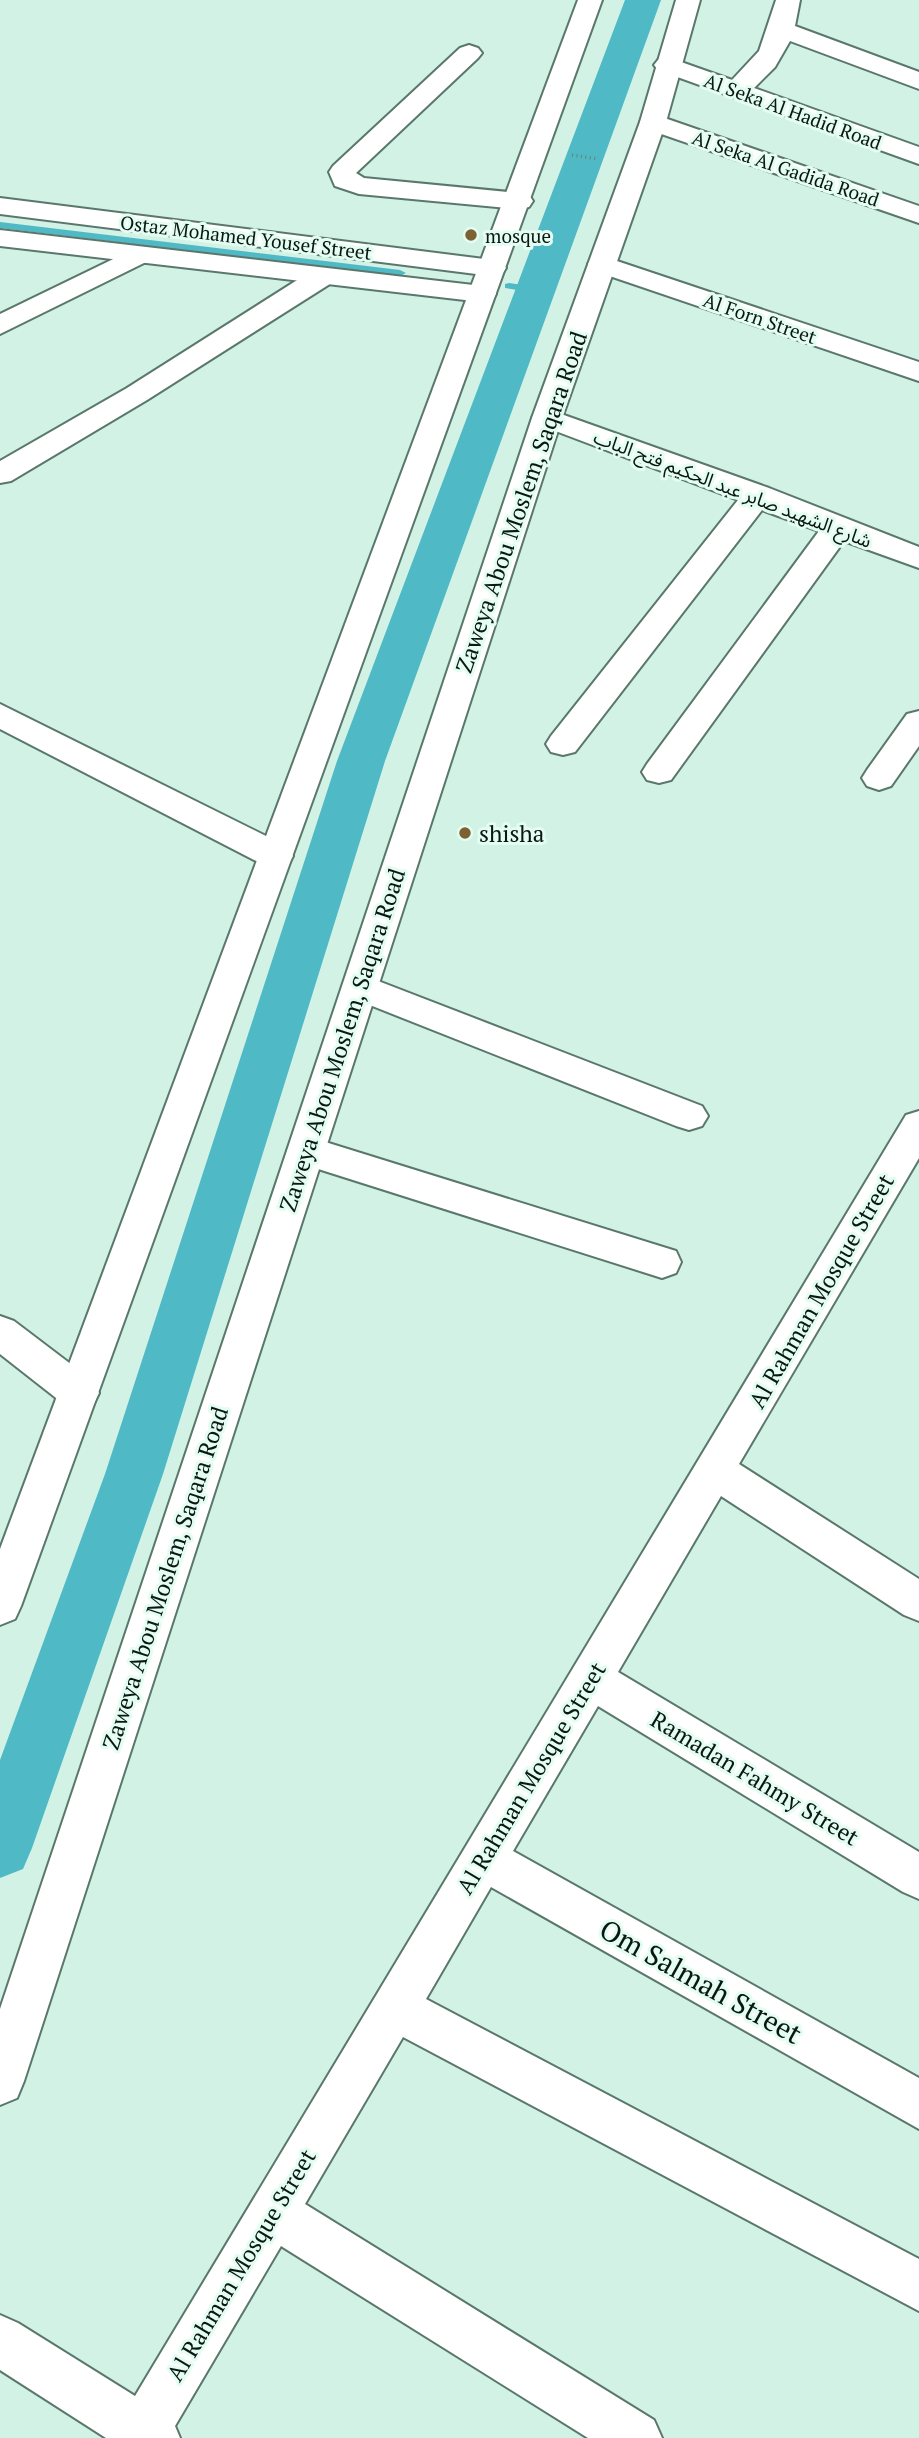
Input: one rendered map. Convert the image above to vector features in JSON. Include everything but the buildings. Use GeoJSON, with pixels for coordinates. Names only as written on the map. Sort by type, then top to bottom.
{"type":"FeatureCollection","features":[{"type":"Feature","properties":{"kind":"street"},"geometry":{"type":"LineString","coordinates":[[0,1606],[487,281],[519,201],[590,0]]}},
{"type":"Feature","properties":{"kind":"street","name":"Zaweya Abou Moslem, Saqara Road"},"geometry":{"type":"LineString","coordinates":[[0,2081],[547,418],[653,122],[667,65],[688,0]]}},
{"type":"Feature","properties":{"kind":"street"},"geometry":{"type":"LineString","coordinates":[[735,90],[759,72],[774,52],[783,30],[788,0]]}},
{"type":"Feature","properties":{"kind":"street"},"geometry":{"type":"LineString","coordinates":[[783,30],[919,80]]}},
{"type":"Feature","properties":{"kind":"street"},"geometry":{"type":"LineString","coordinates":[[469,53],[342,172],[345,180],[359,186],[519,201]]}},
{"type":"Feature","properties":{"kind":"street","name":"Al Seka Al Hadid Road"},"geometry":{"type":"LineString","coordinates":[[667,65],[919,156]]}},
{"type":"Feature","properties":{"kind":"street","name":"Al Seka Al Gadida Road"},"geometry":{"type":"LineString","coordinates":[[653,122],[919,215]]}},
{"type":"Feature","properties":{"kind":"street","name":"Ostaz Mohamed Yousef Street"},"geometry":{"type":"LineString","coordinates":[[0,206],[487,281]]}},
{"type":"Feature","properties":{"kind":"street","name":"Ostaz Mohamed Yousef Street"},"geometry":{"type":"LineString","coordinates":[[0,238],[323,276],[487,281]]}},
{"type":"Feature","properties":{"kind":"street"},"geometry":{"type":"LineString","coordinates":[[0,325],[136,256]]}},
{"type":"Feature","properties":{"kind":"street","name":"Al Forn Street"},"geometry":{"type":"LineString","coordinates":[[602,264],[919,372]]}},
{"type":"Feature","properties":{"kind":"street"},"geometry":{"type":"LineString","coordinates":[[0,474],[137,394],[323,276]]}},
{"type":"Feature","properties":{"kind":"street","name":"شارع الشهيد صابر عبد الحكيم فتح الباب"},"geometry":{"type":"LineString","coordinates":[[547,418],[758,495],[919,558]]}},
{"type":"Feature","properties":{"kind":"street"},"geometry":{"type":"LineString","coordinates":[[564,744],[758,495]]}},
{"type":"Feature","properties":{"kind":"street"},"geometry":{"type":"LineString","coordinates":[[659,772],[838,528]]}},
{"type":"Feature","properties":{"kind":"street"},"geometry":{"type":"LineString","coordinates":[[0,715],[275,856]]}},
{"type":"Feature","properties":{"kind":"street"},"geometry":{"type":"LineString","coordinates":[[879,778],[919,722]]}},
{"type":"Feature","properties":{"kind":"street"},"geometry":{"type":"LineString","coordinates":[[360,987],[689,1116]]}},
{"type":"Feature","properties":{"kind":"street","name":"Al Rahman Mosque Street"},"geometry":{"type":"LineString","coordinates":[[149,2435],[272,2212],[716,1471],[919,1125]]}},
{"type":"Feature","properties":{"kind":"street"},"geometry":{"type":"LineString","coordinates":[[306,1151],[662,1262]]}},
{"type":"Feature","properties":{"kind":"street"},"geometry":{"type":"LineString","coordinates":[[0,1332],[79,1393]]}},
{"type":"Feature","properties":{"kind":"street"},"geometry":{"type":"LineString","coordinates":[[716,1471],[919,1602]]}},
{"type":"Feature","properties":{"kind":"street","name":"Ramadan Fahmy Street"},"geometry":{"type":"LineString","coordinates":[[590,1678],[919,1877]]}},
{"type":"Feature","properties":{"kind":"street","name":"Om Salmah Street"},"geometry":{"type":"LineString","coordinates":[[483,1858],[919,2105]]}},
{"type":"Feature","properties":{"kind":"street"},"geometry":{"type":"LineString","coordinates":[[394,2007],[919,2286]]}},
{"type":"Feature","properties":{"kind":"street"},"geometry":{"type":"LineString","coordinates":[[272,2212],[636,2438]]}},
{"type":"Feature","properties":{"kind":"street"},"geometry":{"type":"LineString","coordinates":[[0,2341],[149,2435]]}},
{"type":"Feature","properties":{"kind":"path"},"geometry":{"type":"LineString","coordinates":[[537,149],[637,165]]}},
{"type":"Feature","properties":{"kind":"waterway"},"geometry":{"type":"LineString","coordinates":[[0,1848],[134,1474],[361,761],[643,0]]}},
{"type":"Feature","properties":{"kind":"waterway"},"geometry":{"type":"LineString","coordinates":[[0,225],[400,273]]}},
{"type":"Feature","properties":{"kind":"waterway"},"geometry":{"type":"LineString","coordinates":[[509,286],[536,290]]}},
{"type":"Feature","properties":{"kind":"place","name":"mosque"},"geometry":{"type":"Point","coordinates":[471,235]}},
{"type":"Feature","properties":{"kind":"place","name":"shisha"},"geometry":{"type":"Point","coordinates":[465,833]}}]}
